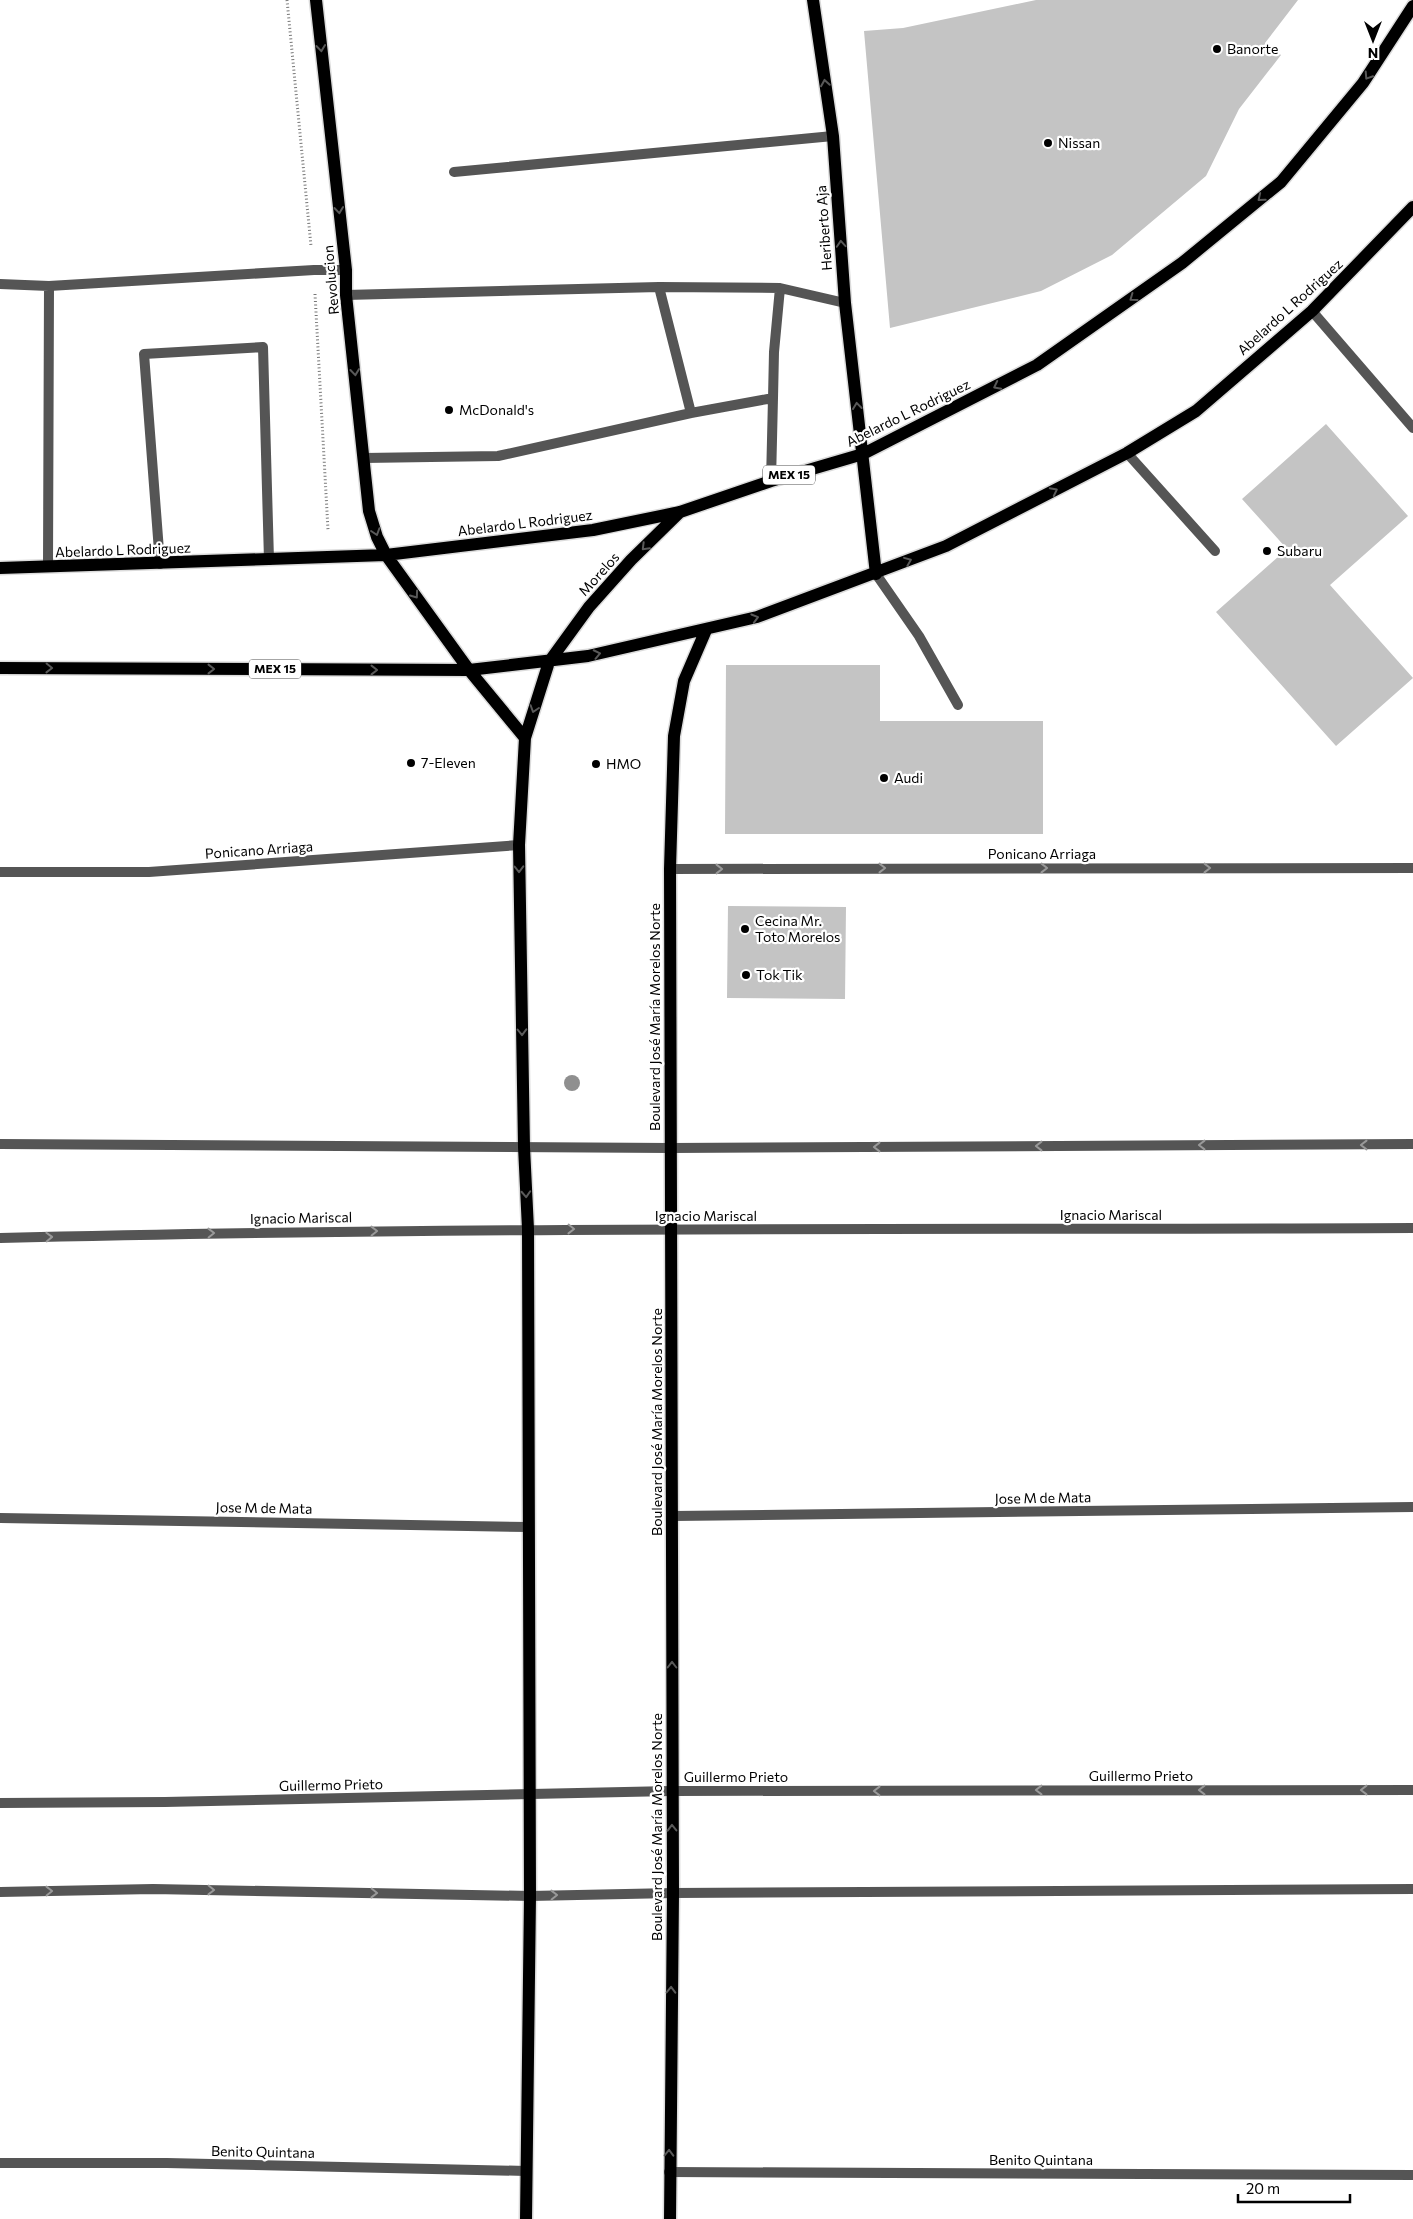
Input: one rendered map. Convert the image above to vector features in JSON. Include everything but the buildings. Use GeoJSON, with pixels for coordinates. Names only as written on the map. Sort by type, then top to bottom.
{"type":"FeatureCollection","features":[{"type":"Feature","properties":{"kind":"main road","name":"Revolucion"},"geometry":{"type":"LineString","coordinates":[[316,0],[346,270],[346,295],[364,458],[370,510],[377,537],[386,556],[469,670],[524,738]]}},
{"type":"Feature","properties":{"kind":"main road","name":"Heriberto Aja"},"geometry":{"type":"LineString","coordinates":[[813,0],[833,136],[845,303],[876,574]]}},
{"type":"Feature","properties":{"kind":"main road","name":"Abelardo L Rodriguez"},"geometry":{"type":"LineString","coordinates":[[0,568],[386,556],[592,530],[680,512],[771,481],[863,454],[1038,365],[1182,264],[1281,182],[1363,83],[1413,6]]}},
{"type":"Feature","properties":{"kind":"main road","name":"Abelardo L Rodriguez"},"geometry":{"type":"LineString","coordinates":[[0,668],[469,670],[588,656],[758,617],[946,546],[1127,453],[1196,411],[1312,312],[1413,207]]}},
{"type":"Feature","properties":{"kind":"main road","name":"Morelos"},"geometry":{"type":"LineString","coordinates":[[549,662],[589,607],[631,560],[680,512]]}},
{"type":"Feature","properties":{"kind":"main road","name":"Boulevard José María Morelos Norte"},"geometry":{"type":"LineString","coordinates":[[670,2219],[672,1230],[670,1148],[670,869],[674,736],[684,682],[706,630]]}},
{"type":"Feature","properties":{"kind":"main road"},"geometry":{"type":"LineString","coordinates":[[526,2219],[530,1896],[528,1229],[524,1147],[519,845],[524,738],[549,662]]}},
{"type":"Feature","properties":{"kind":"street"},"geometry":{"type":"LineString","coordinates":[[454,172],[833,136]]}},
{"type":"Feature","properties":{"kind":"street"},"geometry":{"type":"LineString","coordinates":[[0,284],[50,286],[304,270],[346,270]]}},
{"type":"Feature","properties":{"kind":"street"},"geometry":{"type":"LineString","coordinates":[[48,567],[50,286]]}},
{"type":"Feature","properties":{"kind":"street"},"geometry":{"type":"LineString","coordinates":[[346,295],[659,286],[780,288],[845,303]]}},
{"type":"Feature","properties":{"kind":"street"},"geometry":{"type":"LineString","coordinates":[[659,286],[691,413]]}},
{"type":"Feature","properties":{"kind":"street"},"geometry":{"type":"LineString","coordinates":[[771,481],[774,352],[780,288]]}},
{"type":"Feature","properties":{"kind":"street"},"geometry":{"type":"LineString","coordinates":[[1312,312],[1413,428]]}},
{"type":"Feature","properties":{"kind":"street"},"geometry":{"type":"LineString","coordinates":[[160,564],[144,354],[263,347],[269,560]]}},
{"type":"Feature","properties":{"kind":"street"},"geometry":{"type":"LineString","coordinates":[[364,458],[498,456],[691,413],[773,398]]}},
{"type":"Feature","properties":{"kind":"street"},"geometry":{"type":"LineString","coordinates":[[1127,453],[1215,551]]}},
{"type":"Feature","properties":{"kind":"street"},"geometry":{"type":"LineString","coordinates":[[876,574],[919,636],[958,705]]}},
{"type":"Feature","properties":{"kind":"street","name":"Ponicano Arriaga"},"geometry":{"type":"LineString","coordinates":[[0,872],[149,872],[519,845]]}},
{"type":"Feature","properties":{"kind":"street","name":"Ponicano Arriaga"},"geometry":{"type":"LineString","coordinates":[[670,869],[1413,868]]}},
{"type":"Feature","properties":{"kind":"street"},"geometry":{"type":"LineString","coordinates":[[0,1144],[670,1148],[1413,1144]]}},
{"type":"Feature","properties":{"kind":"street","name":"Ignacio Mariscal"},"geometry":{"type":"LineString","coordinates":[[0,1238],[528,1229],[1413,1228]]}},
{"type":"Feature","properties":{"kind":"street","name":"Jose M de Mata"},"geometry":{"type":"LineString","coordinates":[[672,1516],[1413,1508]]}},
{"type":"Feature","properties":{"kind":"street","name":"Jose M de Mata"},"geometry":{"type":"LineString","coordinates":[[0,1518],[528,1527]]}},
{"type":"Feature","properties":{"kind":"street","name":"Guillermo Prieto"},"geometry":{"type":"LineString","coordinates":[[0,1803],[174,1802],[671,1791],[1413,1790]]}},
{"type":"Feature","properties":{"kind":"street"},"geometry":{"type":"LineString","coordinates":[[0,1892],[153,1889],[530,1896],[672,1892],[1413,1889]]}},
{"type":"Feature","properties":{"kind":"street","name":"Benito Quintana"},"geometry":{"type":"LineString","coordinates":[[0,2163],[167,2163],[526,2171]]}},
{"type":"Feature","properties":{"kind":"street","name":"Benito Quintana"},"geometry":{"type":"LineString","coordinates":[[669,2172],[1413,2175]]}},
{"type":"Feature","properties":{"kind":"place","name":"Banorte"},"geometry":{"type":"Point","coordinates":[1217,49]}},
{"type":"Feature","properties":{"kind":"place","name":"Nissan"},"geometry":{"type":"Point","coordinates":[1048,143]}},
{"type":"Feature","properties":{"kind":"place","name":"McDonald's"},"geometry":{"type":"Point","coordinates":[449,410]}},
{"type":"Feature","properties":{"kind":"place","name":"Subaru"},"geometry":{"type":"Point","coordinates":[1267,551]}},
{"type":"Feature","properties":{"kind":"place","name":"7-Eleven"},"geometry":{"type":"Point","coordinates":[411,763]}},
{"type":"Feature","properties":{"kind":"place","name":"HMO"},"geometry":{"type":"Point","coordinates":[596,764]}},
{"type":"Feature","properties":{"kind":"place","name":"Audi"},"geometry":{"type":"Point","coordinates":[884,778]}},
{"type":"Feature","properties":{"kind":"place","name":"Cecina Mr. Toto Morelos"},"geometry":{"type":"Point","coordinates":[745,929]}},
{"type":"Feature","properties":{"kind":"place","name":"Tok Tik"},"geometry":{"type":"Point","coordinates":[746,975]}}]}
